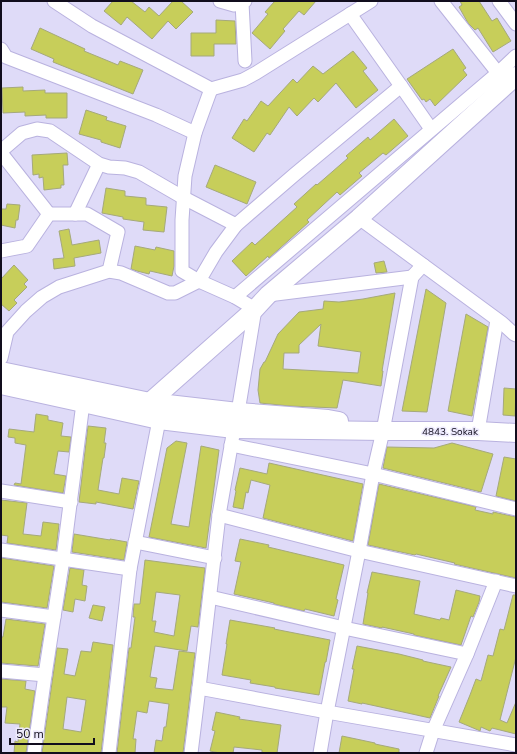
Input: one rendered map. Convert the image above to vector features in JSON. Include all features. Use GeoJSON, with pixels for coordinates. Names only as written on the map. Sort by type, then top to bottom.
{"type":"FeatureCollection","features":[{"type":"Feature","properties":{"kind":"street"},"geometry":{"type":"LineString","coordinates":[[54,1],[92,26],[211,89],[250,77],[371,1]]}},
{"type":"Feature","properties":{"kind":"street"},"geometry":{"type":"LineString","coordinates":[[220,1],[234,5],[243,2],[245,61]]}},
{"type":"Feature","properties":{"kind":"street"},"geometry":{"type":"LineString","coordinates":[[441,1],[498,73]]}},
{"type":"Feature","properties":{"kind":"street"},"geometry":{"type":"LineString","coordinates":[[499,1],[516,24]]}},
{"type":"Feature","properties":{"kind":"street"},"geometry":{"type":"LineString","coordinates":[[350,14],[402,86],[431,130]]}},
{"type":"Feature","properties":{"kind":"street"},"geometry":{"type":"LineString","coordinates":[[3,56],[156,115],[195,133]]}},
{"type":"Feature","properties":{"kind":"street"},"geometry":{"type":"LineString","coordinates":[[235,297],[516,56]]}},
{"type":"Feature","properties":{"kind":"street"},"geometry":{"type":"LineString","coordinates":[[150,402],[255,309],[268,295],[359,218],[516,76]]}},
{"type":"Feature","properties":{"kind":"street"},"geometry":{"type":"LineString","coordinates":[[2,351],[7,332],[26,311],[42,297],[59,286],[109,271],[121,273],[168,293],[175,293],[199,281],[216,252],[236,225],[402,86]]}},
{"type":"Feature","properties":{"kind":"street"},"geometry":{"type":"LineString","coordinates":[[211,89],[195,133],[185,176],[182,220],[182,272],[235,297],[255,309]]}},
{"type":"Feature","properties":{"kind":"street"},"geometry":{"type":"LineString","coordinates":[[49,214],[1,152],[22,133],[37,129],[50,131],[99,164],[139,172],[184,198],[236,225]]}},
{"type":"Feature","properties":{"kind":"street"},"geometry":{"type":"LineString","coordinates":[[75,214],[99,164]]}},
{"type":"Feature","properties":{"kind":"street"},"geometry":{"type":"LineString","coordinates":[[49,214],[87,214],[118,232],[109,271]]}},
{"type":"Feature","properties":{"kind":"street"},"geometry":{"type":"LineString","coordinates":[[1,251],[26,246],[49,214]]}},
{"type":"Feature","properties":{"kind":"street"},"geometry":{"type":"LineString","coordinates":[[359,218],[516,335]]}},
{"type":"Feature","properties":{"kind":"street"},"geometry":{"type":"LineString","coordinates":[[320,753],[412,277],[423,265]]}},
{"type":"Feature","properties":{"kind":"street"},"geometry":{"type":"LineString","coordinates":[[268,295],[412,277]]}},
{"type":"Feature","properties":{"kind":"street"},"geometry":{"type":"LineString","coordinates":[[191,753],[200,688],[219,515],[255,309]]}},
{"type":"Feature","properties":{"kind":"street"},"geometry":{"type":"LineString","coordinates":[[478,431],[497,320]]}},
{"type":"Feature","properties":{"kind":"street"},"geometry":{"type":"LineString","coordinates":[[1,370],[150,402],[238,412],[328,419],[383,431]]}},
{"type":"Feature","properties":{"kind":"street"},"geometry":{"type":"LineString","coordinates":[[1,386],[232,437],[373,474],[516,509]]}},
{"type":"Feature","properties":{"kind":"street"},"geometry":{"type":"LineString","coordinates":[[34,753],[63,559],[83,403]]}},
{"type":"Feature","properties":{"kind":"street"},"geometry":{"type":"LineString","coordinates":[[109,753],[130,569],[159,420]]}},
{"type":"Feature","properties":{"kind":"street"},"geometry":{"type":"LineString","coordinates":[[232,437],[383,431]]}},
{"type":"Feature","properties":{"kind":"street","name":"4843. Sokak"},"geometry":{"type":"LineString","coordinates":[[383,431],[478,431],[516,433]]}},
{"type":"Feature","properties":{"kind":"street"},"geometry":{"type":"LineString","coordinates":[[1,492],[70,502]]}},
{"type":"Feature","properties":{"kind":"street"},"geometry":{"type":"LineString","coordinates":[[219,515],[359,550],[516,586]]}},
{"type":"Feature","properties":{"kind":"street"},"geometry":{"type":"LineString","coordinates":[[135,542],[215,558]]}},
{"type":"Feature","properties":{"kind":"street"},"geometry":{"type":"LineString","coordinates":[[1,550],[130,569]]}},
{"type":"Feature","properties":{"kind":"street"},"geometry":{"type":"LineString","coordinates":[[426,753],[433,731],[467,654],[496,581]]}},
{"type":"Feature","properties":{"kind":"street"},"geometry":{"type":"LineString","coordinates":[[210,597],[344,628],[467,654]]}},
{"type":"Feature","properties":{"kind":"street"},"geometry":{"type":"LineString","coordinates":[[1,610],[54,618]]}},
{"type":"Feature","properties":{"kind":"street"},"geometry":{"type":"LineString","coordinates":[[1,671],[45,675]]}},
{"type":"Feature","properties":{"kind":"street"},"geometry":{"type":"LineString","coordinates":[[200,688],[516,745]]}},
{"type":"Feature","properties":{"kind":"building"},"geometry":{"type":"Polygon","coordinates":[[[113,1],[131,1],[145,12],[149,7],[159,16],[173,1],[181,1],[193,12],[176,29],[168,21],[152,39],[127,17],[121,25],[104,11],[113,1]]]}},
{"type":"Feature","properties":{"kind":"building"},"geometry":{"type":"Polygon","coordinates":[[[275,1],[316,1],[304,15],[299,11],[283,29],[285,31],[270,49],[252,33],[268,14],[265,12],[275,1]]]}},
{"type":"Feature","properties":{"kind":"building"},"geometry":{"type":"Polygon","coordinates":[[[460,1],[479,1],[492,21],[497,18],[511,41],[493,52],[478,28],[475,30],[468,23],[459,7],[462,5],[460,1]]]}},
{"type":"Feature","properties":{"kind":"building"},"geometry":{"type":"Polygon","coordinates":[[[216,20],[235,21],[236,44],[214,44],[214,56],[191,56],[191,33],[216,33],[216,20]]]}},
{"type":"Feature","properties":{"kind":"building"},"geometry":{"type":"Polygon","coordinates":[[[40,28],[85,49],[84,51],[118,65],[120,61],[143,70],[133,94],[53,62],[54,59],[31,49],[40,28]]]}},
{"type":"Feature","properties":{"kind":"building"},"geometry":{"type":"Polygon","coordinates":[[[453,49],[466,68],[463,70],[467,75],[435,106],[430,99],[426,102],[424,99],[422,100],[407,79],[453,49]]]}},
{"type":"Feature","properties":{"kind":"building"},"geometry":{"type":"Polygon","coordinates":[[[353,51],[367,68],[363,71],[378,90],[356,108],[336,83],[318,102],[314,98],[297,116],[289,107],[270,135],[267,133],[254,152],[232,138],[244,119],[247,121],[261,101],[268,106],[293,79],[297,83],[313,66],[323,74],[353,51]]]}},
{"type":"Feature","properties":{"kind":"building"},"geometry":{"type":"Polygon","coordinates":[[[23,87],[23,91],[45,90],[45,93],[67,93],[67,118],[46,118],[46,115],[25,116],[25,112],[3,113],[2,88],[23,87]]]}},
{"type":"Feature","properties":{"kind":"building"},"geometry":{"type":"Polygon","coordinates":[[[86,110],[107,117],[106,120],[126,126],[120,148],[101,142],[101,140],[79,134],[86,110]]]}},
{"type":"Feature","properties":{"kind":"building"},"geometry":{"type":"Polygon","coordinates":[[[394,119],[408,136],[386,155],[383,153],[359,173],[362,176],[340,195],[337,192],[307,220],[309,222],[269,258],[268,256],[246,276],[232,261],[252,242],[255,245],[297,207],[294,204],[348,158],[346,156],[368,137],[370,140],[394,119]]]}},
{"type":"Feature","properties":{"kind":"building"},"geometry":{"type":"Polygon","coordinates":[[[67,153],[68,165],[63,165],[64,185],[61,185],[61,188],[44,190],[43,177],[39,178],[39,174],[33,175],[32,155],[67,153]]]}},
{"type":"Feature","properties":{"kind":"building"},"geometry":{"type":"Polygon","coordinates":[[[215,165],[256,182],[247,204],[206,187],[215,165]]]}},
{"type":"Feature","properties":{"kind":"building"},"geometry":{"type":"Polygon","coordinates":[[[106,188],[125,191],[125,196],[146,198],[146,205],[167,207],[164,232],[143,230],[144,222],[123,219],[123,217],[102,213],[106,188]]]}},
{"type":"Feature","properties":{"kind":"building"},"geometry":{"type":"Polygon","coordinates":[[[7,204],[20,205],[18,220],[16,220],[15,228],[1,225],[1,209],[6,209],[7,204]]]}},
{"type":"Feature","properties":{"kind":"building"},"geometry":{"type":"Polygon","coordinates":[[[69,229],[72,245],[99,240],[101,253],[74,258],[75,266],[54,269],[53,259],[64,258],[59,231],[69,229]]]}},
{"type":"Feature","properties":{"kind":"building"},"geometry":{"type":"Polygon","coordinates":[[[135,246],[155,250],[156,247],[174,251],[172,276],[150,271],[149,274],[131,269],[135,246]]]}},
{"type":"Feature","properties":{"kind":"building"},"geometry":{"type":"Polygon","coordinates":[[[384,261],[387,272],[376,273],[374,263],[384,261]]]}},
{"type":"Feature","properties":{"kind":"building"},"geometry":{"type":"Polygon","coordinates":[[[14,265],[28,280],[24,284],[27,287],[14,300],[17,303],[9,311],[1,304],[1,279],[14,265]]]}},
{"type":"Feature","properties":{"kind":"building"},"geometry":{"type":"Polygon","coordinates":[[[426,289],[446,303],[427,412],[402,411],[426,289]]]}},
{"type":"Feature","properties":{"kind":"building"},"geometry":{"type":"Polygon","coordinates":[[[395,293],[382,371],[381,386],[343,380],[337,408],[260,403],[258,390],[260,369],[265,362],[278,334],[299,312],[323,309],[324,301],[339,302],[395,293]],[[321,324],[299,345],[299,353],[284,353],[283,369],[358,373],[361,352],[318,346],[321,324]]]}},
{"type":"Feature","properties":{"kind":"building"},"geometry":{"type":"Polygon","coordinates":[[[466,314],[488,327],[472,416],[448,411],[466,314]]]}},
{"type":"Feature","properties":{"kind":"building"},"geometry":{"type":"Polygon","coordinates":[[[504,388],[516,389],[515,416],[503,415],[504,388]]]}},
{"type":"Feature","properties":{"kind":"building"},"geometry":{"type":"Polygon","coordinates":[[[36,414],[48,416],[48,420],[63,423],[61,436],[71,437],[69,452],[58,451],[54,474],[66,476],[63,493],[14,485],[15,483],[21,484],[26,445],[15,443],[15,438],[8,437],[9,429],[34,432],[36,414]]]}},
{"type":"Feature","properties":{"kind":"building"},"geometry":{"type":"Polygon","coordinates":[[[88,426],[106,428],[104,443],[106,443],[98,490],[119,494],[122,478],[139,481],[133,509],[96,502],[96,504],[79,502],[88,426]]]}},
{"type":"Feature","properties":{"kind":"building"},"geometry":{"type":"Polygon","coordinates":[[[176,441],[187,443],[171,524],[189,527],[201,446],[219,450],[206,548],[149,537],[167,448],[176,441]]]}},
{"type":"Feature","properties":{"kind":"building"},"geometry":{"type":"Polygon","coordinates":[[[452,443],[493,454],[481,492],[383,468],[387,447],[434,448],[452,443]]]}},
{"type":"Feature","properties":{"kind":"building"},"geometry":{"type":"Polygon","coordinates":[[[504,457],[516,459],[516,501],[496,496],[504,457]]]}},
{"type":"Feature","properties":{"kind":"building"},"geometry":{"type":"Polygon","coordinates":[[[269,463],[363,484],[353,541],[263,518],[270,485],[251,480],[248,493],[246,492],[243,509],[233,507],[240,468],[267,474],[269,463]]]}},
{"type":"Feature","properties":{"kind":"building"},"geometry":{"type":"Polygon","coordinates":[[[379,484],[476,507],[475,510],[516,517],[516,578],[416,554],[368,545],[379,484]]]}},
{"type":"Feature","properties":{"kind":"building"},"geometry":{"type":"Polygon","coordinates":[[[1,500],[27,503],[23,534],[41,536],[43,522],[59,524],[56,550],[7,543],[8,536],[1,535],[1,500]]]}},
{"type":"Feature","properties":{"kind":"building"},"geometry":{"type":"Polygon","coordinates":[[[74,534],[127,542],[124,560],[72,552],[74,534]]]}},
{"type":"Feature","properties":{"kind":"building"},"geometry":{"type":"Polygon","coordinates":[[[240,539],[269,545],[268,547],[344,565],[336,599],[338,600],[334,616],[305,609],[304,611],[234,594],[241,562],[235,561],[240,539]]]}},
{"type":"Feature","properties":{"kind":"building"},"geometry":{"type":"Polygon","coordinates":[[[1,558],[54,566],[47,608],[1,602],[1,558]]]}},
{"type":"Feature","properties":{"kind":"building"},"geometry":{"type":"Polygon","coordinates":[[[145,560],[205,568],[198,627],[191,626],[187,651],[155,646],[150,677],[157,678],[155,688],[173,690],[179,651],[195,653],[183,753],[154,753],[156,740],[162,741],[164,727],[166,727],[169,704],[149,701],[147,713],[137,711],[133,739],[136,739],[135,753],[117,753],[129,648],[131,648],[135,617],[133,617],[134,604],[140,604],[145,560]],[[156,592],[152,621],[156,621],[154,632],[174,636],[180,595],[156,592]]]}},
{"type":"Feature","properties":{"kind":"building"},"geometry":{"type":"Polygon","coordinates":[[[70,568],[84,570],[82,585],[87,586],[85,601],[75,599],[73,612],[63,610],[70,568]]]}},
{"type":"Feature","properties":{"kind":"building"},"geometry":{"type":"Polygon","coordinates":[[[372,572],[420,581],[414,614],[440,620],[441,618],[449,620],[456,590],[480,596],[479,602],[473,617],[471,616],[461,645],[363,624],[367,593],[372,572]]]}},
{"type":"Feature","properties":{"kind":"building"},"geometry":{"type":"Polygon","coordinates":[[[513,595],[516,595],[516,657],[500,720],[507,723],[516,702],[516,734],[492,728],[490,731],[481,727],[480,731],[459,722],[476,679],[481,681],[488,655],[493,656],[500,629],[504,630],[513,595]]]}},
{"type":"Feature","properties":{"kind":"building"},"geometry":{"type":"Polygon","coordinates":[[[93,605],[105,607],[102,621],[89,618],[93,605]]]}},
{"type":"Feature","properties":{"kind":"building"},"geometry":{"type":"Polygon","coordinates":[[[6,619],[45,624],[38,666],[1,663],[1,637],[3,637],[6,619]]]}},
{"type":"Feature","properties":{"kind":"building"},"geometry":{"type":"Polygon","coordinates":[[[230,620],[330,640],[319,695],[250,683],[251,680],[222,675],[230,620]]]}},
{"type":"Feature","properties":{"kind":"building"},"geometry":{"type":"Polygon","coordinates":[[[93,642],[113,645],[101,753],[42,753],[57,648],[68,649],[64,674],[75,676],[81,651],[91,652],[93,642]],[[67,697],[63,729],[81,732],[86,700],[67,697]]]}},
{"type":"Feature","properties":{"kind":"building"},"geometry":{"type":"Polygon","coordinates":[[[357,646],[399,654],[451,667],[430,718],[348,701],[354,669],[352,669],[357,646]]]}},
{"type":"Feature","properties":{"kind":"building"},"geometry":{"type":"Polygon","coordinates":[[[1,679],[26,681],[25,689],[35,691],[26,753],[14,753],[15,741],[18,742],[20,724],[5,723],[7,707],[1,707],[1,679]]]}},
{"type":"Feature","properties":{"kind":"building"},"geometry":{"type":"Polygon","coordinates":[[[216,712],[240,717],[239,719],[281,725],[277,753],[262,753],[262,750],[234,747],[233,753],[210,751],[215,731],[212,730],[216,712]]]}},
{"type":"Feature","properties":{"kind":"building"},"geometry":{"type":"Polygon","coordinates":[[[342,736],[399,749],[399,753],[339,753],[342,736]]]}}]}
